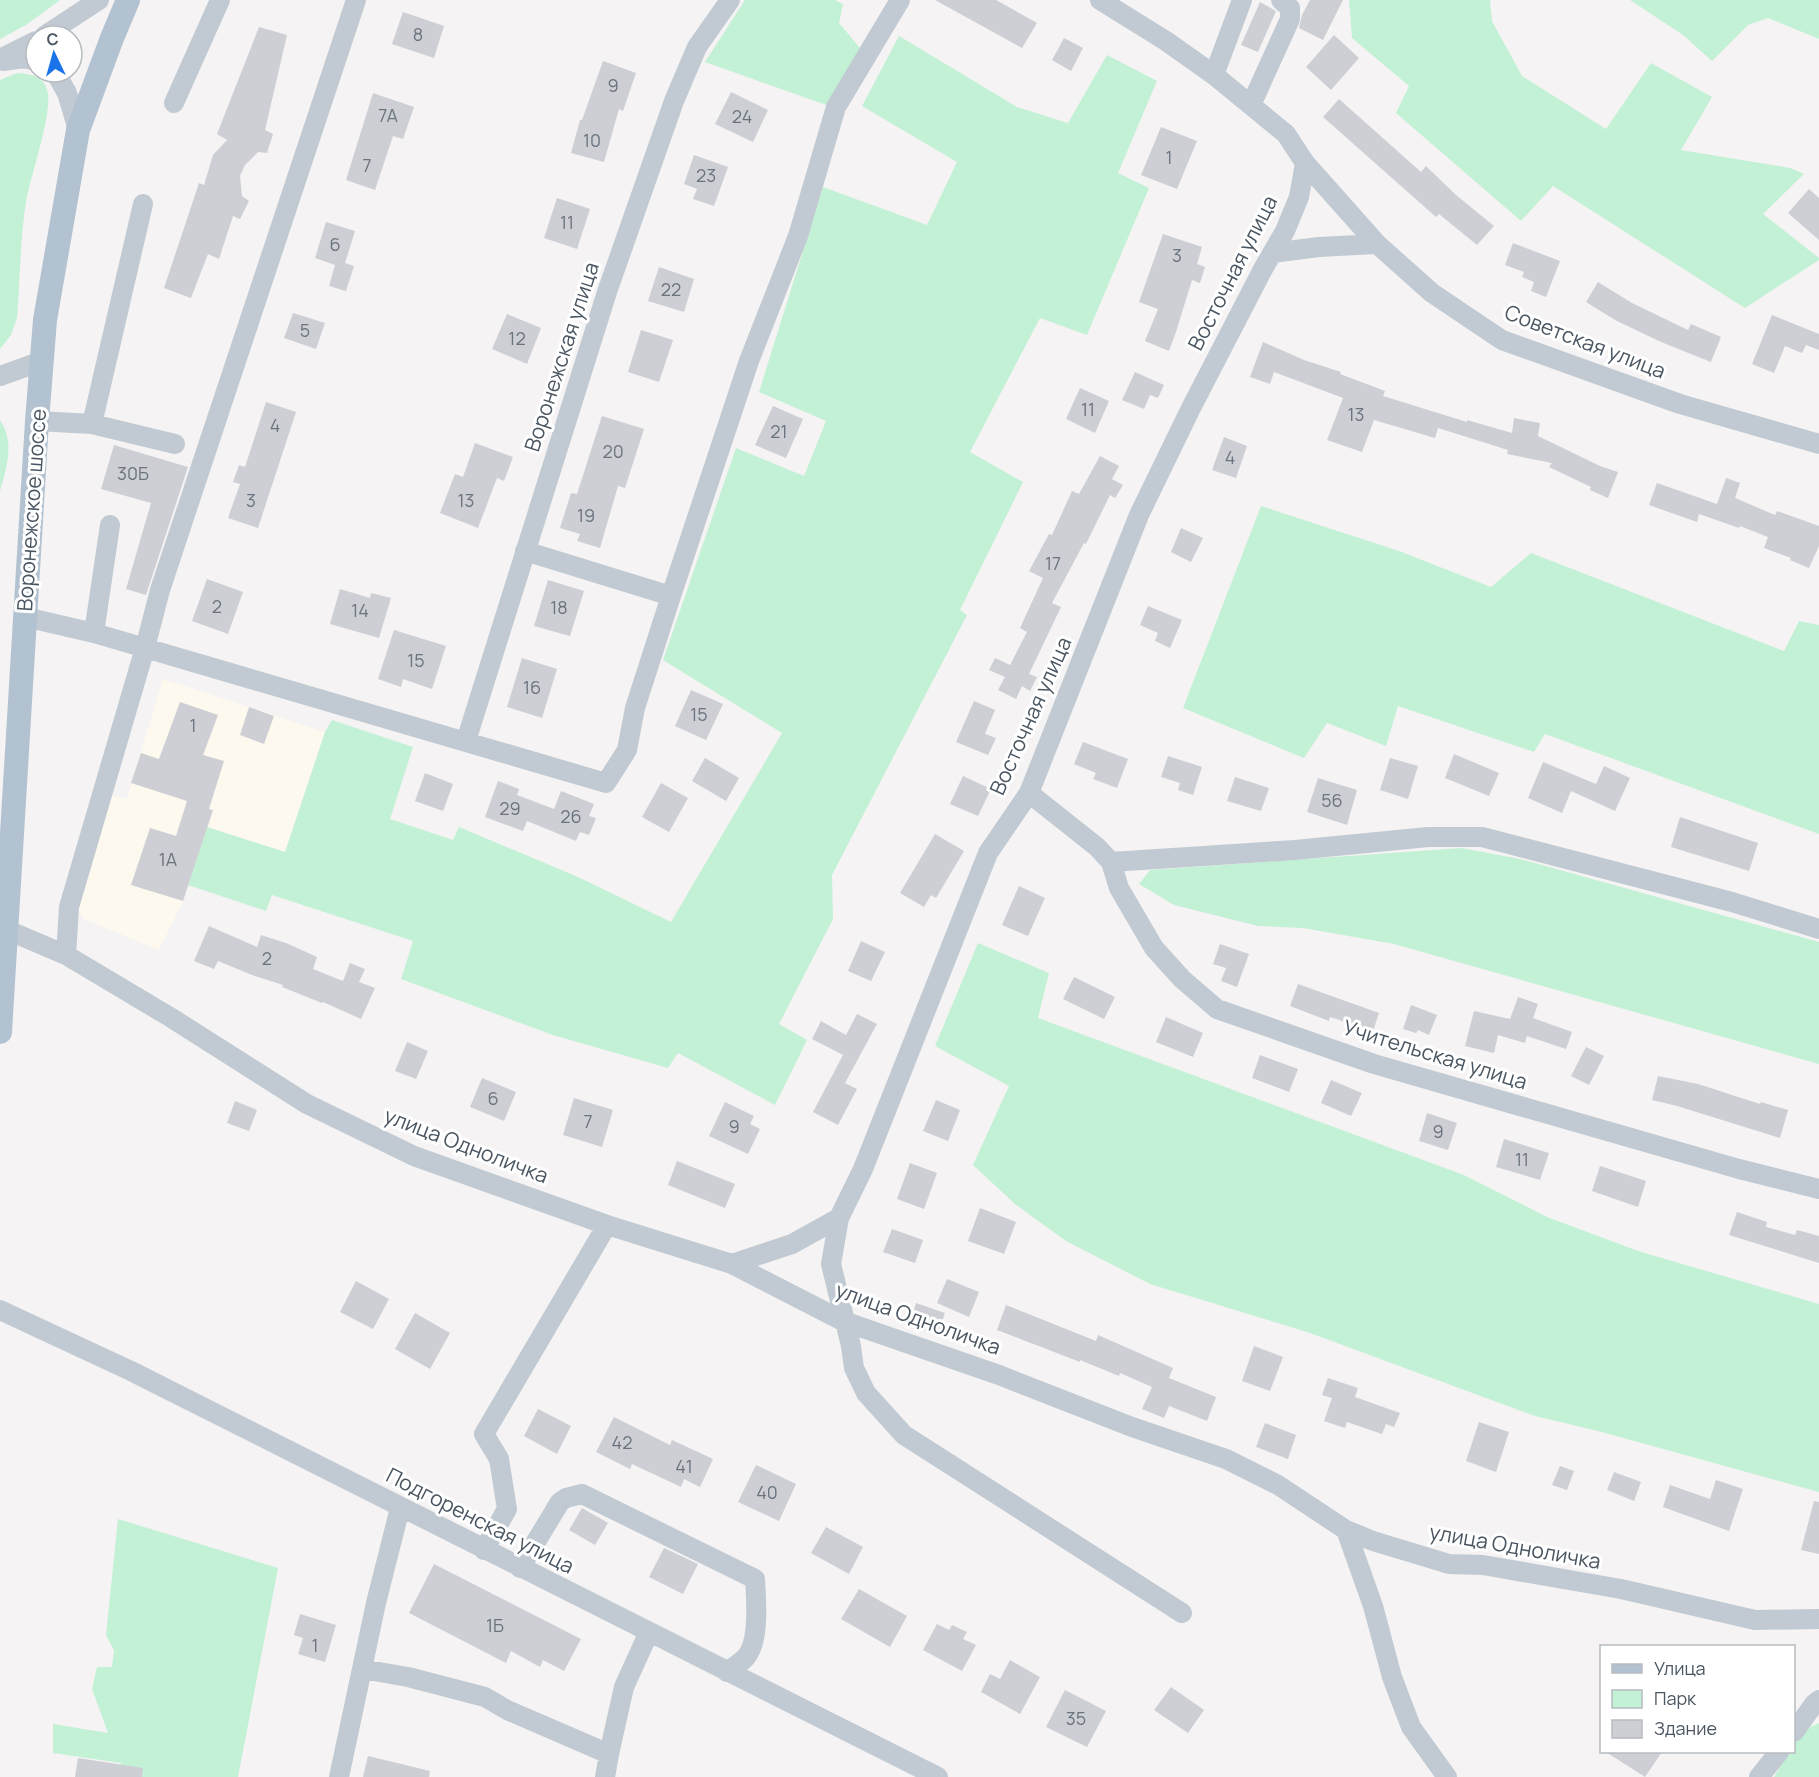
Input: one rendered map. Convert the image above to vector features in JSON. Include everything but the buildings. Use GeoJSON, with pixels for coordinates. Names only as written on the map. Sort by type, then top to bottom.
{"type":"FeatureCollection","features":[{"type":"Feature","properties":{"kind":"main road","name":"Воронежское шоссе"},"geometry":{"type":"LineString","coordinates":[[0,1032],[3,928],[45,320],[78,130],[128,0]]}},
{"type":"Feature","properties":{"kind":"street"},"geometry":{"type":"LineString","coordinates":[[62,24],[99,0]]}},
{"type":"Feature","properties":{"kind":"street"},"geometry":{"type":"LineString","coordinates":[[174,103],[220,0]]}},
{"type":"Feature","properties":{"kind":"street"},"geometry":{"type":"LineString","coordinates":[[66,955],[69,907],[167,568],[356,0]]}},
{"type":"Feature","properties":{"kind":"street","name":"Воронежская улица"},"geometry":{"type":"LineString","coordinates":[[466,741],[607,292],[674,101],[697,47],[730,0]]}},
{"type":"Feature","properties":{"kind":"street"},"geometry":{"type":"LineString","coordinates":[[25,617],[94,633],[606,783],[627,750],[634,708],[748,361],[798,236],[836,107],[900,0]]}},
{"type":"Feature","properties":{"kind":"street","name":"Советская улица"},"geometry":{"type":"LineString","coordinates":[[1100,0],[1166,41],[1214,75],[1286,134],[1305,164],[1377,244],[1432,293],[1502,340],[1680,405],[1819,444]]}},
{"type":"Feature","properties":{"kind":"street"},"geometry":{"type":"LineString","coordinates":[[1214,75],[1242,0]]}},
{"type":"Feature","properties":{"kind":"street"},"geometry":{"type":"LineString","coordinates":[[1251,105],[1290,19],[1290,8],[1281,0]]}},
{"type":"Feature","properties":{"kind":"street"},"geometry":{"type":"LineString","coordinates":[[0,60],[24,47]]}},
{"type":"Feature","properties":{"kind":"street"},"geometry":{"type":"LineString","coordinates":[[0,60],[24,58]]}},
{"type":"Feature","properties":{"kind":"street"},"geometry":{"type":"LineString","coordinates":[[62,84],[67,93],[78,130]]}},
{"type":"Feature","properties":{"kind":"street","name":"Восточная улица"},"geometry":{"type":"LineString","coordinates":[[1182,1613],[904,1435],[866,1393],[854,1368],[851,1346],[843,1321],[831,1264],[839,1218],[867,1159],[988,853],[1029,793],[1139,515],[1191,408],[1285,231],[1299,197],[1305,164]]}},
{"type":"Feature","properties":{"kind":"street"},"geometry":{"type":"LineString","coordinates":[[92,424],[142,204]]}},
{"type":"Feature","properties":{"kind":"street"},"geometry":{"type":"LineString","coordinates":[[1272,253],[1319,247],[1377,244]]}},
{"type":"Feature","properties":{"kind":"street"},"geometry":{"type":"LineString","coordinates":[[0,376],[42,361]]}},
{"type":"Feature","properties":{"kind":"street"},"geometry":{"type":"LineString","coordinates":[[37,422],[92,424],[175,444]]}},
{"type":"Feature","properties":{"kind":"street"},"geometry":{"type":"LineString","coordinates":[[94,633],[110,525]]}},
{"type":"Feature","properties":{"kind":"street"},"geometry":{"type":"LineString","coordinates":[[525,551],[671,596]]}},
{"type":"Feature","properties":{"kind":"street","name":"Учительская улица"},"geometry":{"type":"LineString","coordinates":[[1029,793],[1097,847],[1111,862],[1119,888],[1154,948],[1182,979],[1217,1009],[1374,1064],[1739,1169],[1819,1189]]}},
{"type":"Feature","properties":{"kind":"street"},"geometry":{"type":"LineString","coordinates":[[1111,862],[1295,850],[1428,837],[1482,837],[1732,903],[1819,929]]}},
{"type":"Feature","properties":{"kind":"street","name":"улица Одноличка"},"geometry":{"type":"LineString","coordinates":[[3,928],[66,955],[170,1017],[307,1104],[414,1156],[607,1225],[732,1264],[843,1321],[999,1375],[1132,1427],[1226,1459],[1278,1485],[1346,1530],[1373,1541],[1449,1564],[1483,1565],[1609,1587],[1755,1620],[1819,1619]]}},
{"type":"Feature","properties":{"kind":"street"},"geometry":{"type":"LineString","coordinates":[[732,1264],[792,1244],[839,1218]]}},
{"type":"Feature","properties":{"kind":"street"},"geometry":{"type":"LineString","coordinates":[[484,1550],[507,1509],[499,1459],[484,1434],[607,1225]]}},
{"type":"Feature","properties":{"kind":"street","name":"Подгоренская улица"},"geometry":{"type":"LineString","coordinates":[[0,1310],[131,1371],[938,1777]]}},
{"type":"Feature","properties":{"kind":"street"},"geometry":{"type":"LineString","coordinates":[[520,1568],[560,1502],[582,1494],[754,1579],[757,1609],[754,1637],[747,1656],[727,1672]]}},
{"type":"Feature","properties":{"kind":"street"},"geometry":{"type":"LineString","coordinates":[[339,1777],[400,1508]]}},
{"type":"Feature","properties":{"kind":"street"},"geometry":{"type":"LineString","coordinates":[[1346,1530],[1373,1606],[1392,1677],[1411,1727],[1447,1777]]}},
{"type":"Feature","properties":{"kind":"street"},"geometry":{"type":"LineString","coordinates":[[605,1777],[624,1687],[649,1632]]}},
{"type":"Feature","properties":{"kind":"street"},"geometry":{"type":"LineString","coordinates":[[362,1669],[408,1677],[485,1697],[507,1710],[609,1754]]}},
{"type":"Feature","properties":{"kind":"street"},"geometry":{"type":"LineString","coordinates":[[1795,1731],[1819,1700]]}},
{"type":"Feature","properties":{"kind":"street"},"geometry":{"type":"LineString","coordinates":[[1759,1777],[1778,1753]]}},
{"type":"Feature","properties":{"kind":"shaded area"},"geometry":{"type":"Polygon","coordinates":[[[163,679],[325,732],[285,852],[207,827],[183,901],[159,950],[84,919],[78,910],[107,796],[127,798],[163,679]]]}},
{"type":"Feature","properties":{"kind":"green space"},"geometry":{"type":"Polygon","coordinates":[[[0,0],[60,0],[27,24],[0,39],[0,0]]]}},
{"type":"Feature","properties":{"kind":"green space"},"geometry":{"type":"Polygon","coordinates":[[[745,0],[835,0],[843,4],[839,23],[860,48],[829,106],[705,62],[745,0]]]}},
{"type":"Feature","properties":{"kind":"green space"},"geometry":{"type":"Polygon","coordinates":[[[1349,0],[1490,0],[1492,21],[1522,76],[1606,129],[1651,63],[1712,97],[1681,150],[1790,168],[1804,174],[1763,214],[1819,260],[1745,308],[1553,186],[1521,221],[1396,113],[1409,86],[1352,38],[1349,0]]]}},
{"type":"Feature","properties":{"kind":"green space"},"geometry":{"type":"Polygon","coordinates":[[[1630,0],[1819,0],[1819,39],[1768,18],[1748,25],[1712,61],[1683,35],[1630,0]]]}},
{"type":"Feature","properties":{"kind":"green space"},"geometry":{"type":"Polygon","coordinates":[[[899,36],[1017,107],[1068,123],[1107,55],[1157,81],[1118,173],[1149,188],[1087,335],[1040,318],[970,452],[1023,482],[960,610],[967,615],[832,875],[833,919],[779,1024],[807,1040],[775,1105],[678,1053],[668,1068],[553,1035],[401,979],[413,941],[272,895],[266,911],[188,885],[207,827],[285,852],[325,732],[332,720],[413,747],[390,819],[453,840],[459,827],[578,877],[671,922],[782,733],[663,660],[736,448],[804,476],[826,421],[759,392],[823,187],[927,225],[957,162],[862,106],[899,36]]]}},
{"type":"Feature","properties":{"kind":"green space"},"geometry":{"type":"Polygon","coordinates":[[[17,73],[24,74],[24,84],[44,84],[48,93],[48,104],[44,132],[26,202],[17,318],[11,335],[0,349],[0,80],[17,73]]]}},
{"type":"Feature","properties":{"kind":"green space"},"geometry":{"type":"Polygon","coordinates":[[[0,420],[5,428],[8,455],[0,491],[0,420]]]}},
{"type":"Feature","properties":{"kind":"green space"},"geometry":{"type":"Polygon","coordinates":[[[1261,506],[1399,551],[1491,587],[1531,553],[1784,651],[1799,621],[1819,625],[1819,834],[1545,734],[1534,752],[1398,706],[1386,746],[1327,723],[1304,758],[1183,708],[1261,506]]]}},
{"type":"Feature","properties":{"kind":"green space"},"geometry":{"type":"Polygon","coordinates":[[[1462,848],[1520,859],[1819,942],[1819,1064],[1394,944],[1303,928],[1258,926],[1174,905],[1139,884],[1150,870],[1462,848]]]}},
{"type":"Feature","properties":{"kind":"green space"},"geometry":{"type":"Polygon","coordinates":[[[978,943],[1049,973],[1038,1018],[1464,1175],[1547,1217],[1638,1251],[1819,1304],[1819,1492],[1535,1416],[1310,1333],[1150,1284],[1066,1241],[1015,1204],[973,1165],[1009,1086],[935,1046],[978,943]]]}},
{"type":"Feature","properties":{"kind":"green space"},"geometry":{"type":"Polygon","coordinates":[[[118,1519],[278,1568],[238,1777],[119,1777],[121,1763],[53,1753],[53,1724],[108,1733],[92,1689],[97,1667],[112,1667],[114,1651],[106,1635],[118,1519]]]}},
{"type":"Feature","properties":{"kind":"green space"},"geometry":{"type":"Polygon","coordinates":[[[1819,1723],[1819,1777],[1774,1777],[1788,1753],[1795,1753],[1796,1741],[1805,1731],[1819,1723]]]}}]}
